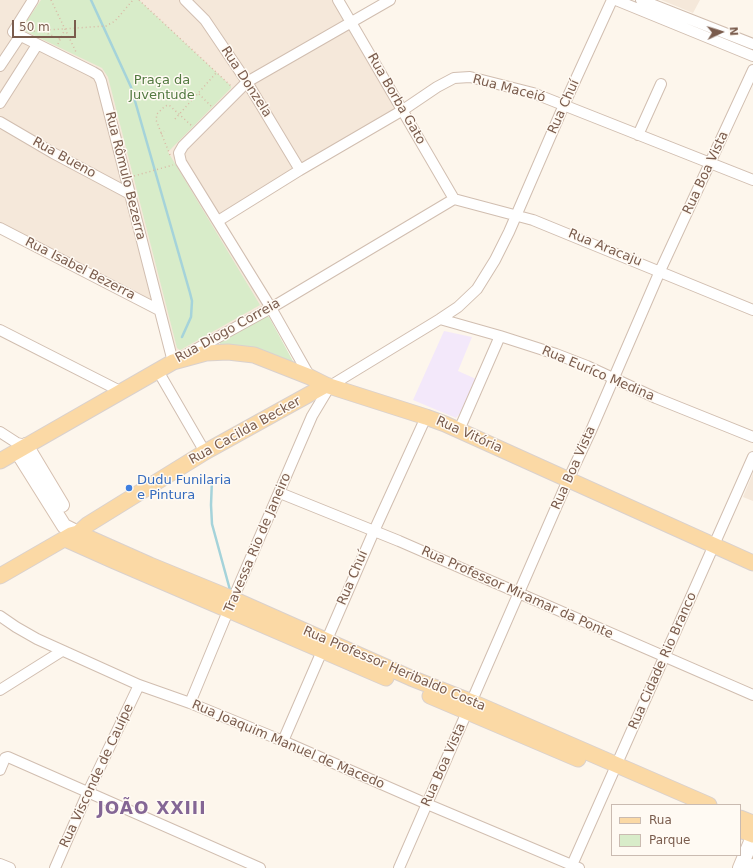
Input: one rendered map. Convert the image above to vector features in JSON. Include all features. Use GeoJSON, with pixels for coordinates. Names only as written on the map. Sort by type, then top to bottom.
{"type":"FeatureCollection","features":[{"type":"Feature","properties":{"kind":"main road","name":"Rua Vitória"},"geometry":{"type":"LineString","coordinates":[[173,362],[206,353],[228,352],[254,355],[310,377],[328,386],[426,416],[753,563]]}},
{"type":"Feature","properties":{"kind":"main road","name":"Rua Diogo Correia"},"geometry":{"type":"LineString","coordinates":[[0,460],[20,447],[122,392],[173,362]]}},
{"type":"Feature","properties":{"kind":"main road","name":"Rua Cacilda Becker"},"geometry":{"type":"LineString","coordinates":[[0,576],[72,536],[87,525],[205,452],[328,386]]}},
{"type":"Feature","properties":{"kind":"main road","name":"Rua Professor Heribaldo Costa"},"geometry":{"type":"LineString","coordinates":[[72,536],[112,560],[231,604],[325,645],[411,678],[470,707],[615,769],[706,804]]}},
{"type":"Feature","properties":{"kind":"main road","name":"Rua Professor Heribaldo Costa"},"geometry":{"type":"LineString","coordinates":[[615,769],[681,804]]}},
{"type":"Feature","properties":{"kind":"main road"},"geometry":{"type":"LineString","coordinates":[[741,818],[753,824]]}},
{"type":"Feature","properties":{"kind":"main road"},"geometry":{"type":"LineString","coordinates":[[741,830],[753,836]]}},
{"type":"Feature","properties":{"kind":"street"},"geometry":{"type":"LineString","coordinates":[[0,66],[20,36],[13,32],[33,0]]}},
{"type":"Feature","properties":{"kind":"street","name":"Rua Donzela"},"geometry":{"type":"LineString","coordinates":[[184,0],[205,20],[248,82],[300,170]]}},
{"type":"Feature","properties":{"kind":"street","name":"Rua Borba Gato"},"geometry":{"type":"LineString","coordinates":[[338,0],[454,198]]}},
{"type":"Feature","properties":{"kind":"street"},"geometry":{"type":"LineString","coordinates":[[310,377],[271,308],[179,157],[179,153],[183,146],[248,82],[390,0]]}},
{"type":"Feature","properties":{"kind":"street","name":"Rua Chuí"},"geometry":{"type":"LineString","coordinates":[[517,215],[564,105],[612,0]]}},
{"type":"Feature","properties":{"kind":"street"},"geometry":{"type":"LineString","coordinates":[[616,0],[706,31],[753,44]]}},
{"type":"Feature","properties":{"kind":"street"},"geometry":{"type":"LineString","coordinates":[[641,0],[706,31],[753,56]]}},
{"type":"Feature","properties":{"kind":"street","name":"Rua Rômulo Bezerra"},"geometry":{"type":"LineString","coordinates":[[20,36],[98,75],[101,81],[173,362]]}},
{"type":"Feature","properties":{"kind":"street"},"geometry":{"type":"LineString","coordinates":[[0,103],[37,45]]}},
{"type":"Feature","properties":{"kind":"street","name":"Rua Boa Vista"},"geometry":{"type":"LineString","coordinates":[[399,868],[660,271],[753,70]]}},
{"type":"Feature","properties":{"kind":"street","name":"Rua Maceió"},"geometry":{"type":"LineString","coordinates":[[218,220],[454,78],[470,77],[534,93],[753,180]]}},
{"type":"Feature","properties":{"kind":"street"},"geometry":{"type":"LineString","coordinates":[[638,135],[662,84]]}},
{"type":"Feature","properties":{"kind":"street","name":"Rua Bueno"},"geometry":{"type":"LineString","coordinates":[[0,122],[53,153],[130,194]]}},
{"type":"Feature","properties":{"kind":"street","name":"Rua Aracaju"},"geometry":{"type":"LineString","coordinates":[[454,198],[517,215],[556,228],[753,310]]}},
{"type":"Feature","properties":{"kind":"street","name":"Rua Diogo Correia"},"geometry":{"type":"LineString","coordinates":[[173,362],[271,308],[454,198]]}},
{"type":"Feature","properties":{"kind":"street","name":"Rua Cacilda Becker"},"geometry":{"type":"LineString","coordinates":[[328,386],[458,307],[477,289],[495,260],[517,215]]}},
{"type":"Feature","properties":{"kind":"street","name":"Rua Isabel Bezerra"},"geometry":{"type":"LineString","coordinates":[[0,228],[159,310]]}},
{"type":"Feature","properties":{"kind":"street","name":"Rua Euríco Medina"},"geometry":{"type":"LineString","coordinates":[[440,319],[556,354],[614,378],[656,398],[753,437]]}},
{"type":"Feature","properties":{"kind":"street"},"geometry":{"type":"LineString","coordinates":[[0,330],[122,392]]}},
{"type":"Feature","properties":{"kind":"street"},"geometry":{"type":"LineString","coordinates":[[459,430],[500,336]]}},
{"type":"Feature","properties":{"kind":"street"},"geometry":{"type":"LineString","coordinates":[[158,371],[205,452]]}},
{"type":"Feature","properties":{"kind":"street","name":"Travessa Rio de Janeiro"},"geometry":{"type":"LineString","coordinates":[[190,703],[312,416],[328,386]]}},
{"type":"Feature","properties":{"kind":"street","name":"Rua Chuí"},"geometry":{"type":"LineString","coordinates":[[283,741],[374,531],[426,416]]}},
{"type":"Feature","properties":{"kind":"street"},"geometry":{"type":"LineString","coordinates":[[0,432],[20,447],[72,536]]}},
{"type":"Feature","properties":{"kind":"street","name":"Rua Cidade Rio Branco"},"geometry":{"type":"LineString","coordinates":[[575,867],[615,769],[753,457]]}},
{"type":"Feature","properties":{"kind":"street","name":"Rua Professor Miramar da Ponte"},"geometry":{"type":"LineString","coordinates":[[280,493],[374,531],[753,695]]}},
{"type":"Feature","properties":{"kind":"street","name":"Rua Joaquim Manuel de Macedo"},"geometry":{"type":"LineString","coordinates":[[0,616],[16,627],[62,651],[139,685],[190,703],[283,741],[575,867]]}},
{"type":"Feature","properties":{"kind":"street"},"geometry":{"type":"LineString","coordinates":[[0,690],[62,651]]}},
{"type":"Feature","properties":{"kind":"street","name":"Rua Visconde de Cauípe"},"geometry":{"type":"LineString","coordinates":[[55,868],[88,792],[139,685]]}},
{"type":"Feature","properties":{"kind":"street"},"geometry":{"type":"LineString","coordinates":[[0,770],[5,758],[8,757],[260,868]]}},
{"type":"Feature","properties":{"kind":"street"},"geometry":{"type":"LineString","coordinates":[[740,868],[753,836]]}},
{"type":"Feature","properties":{"kind":"street"},"geometry":{"type":"LineString","coordinates":[[0,864],[10,868]]}},
{"type":"Feature","properties":{"kind":"path"},"geometry":{"type":"LineString","coordinates":[[50,0],[78,55]]}},
{"type":"Feature","properties":{"kind":"path"},"geometry":{"type":"LineString","coordinates":[[24,25],[33,30],[106,26],[115,21],[133,0]]}},
{"type":"Feature","properties":{"kind":"path"},"geometry":{"type":"LineString","coordinates":[[139,0],[217,72],[231,86],[231,88]]}},
{"type":"Feature","properties":{"kind":"path"},"geometry":{"type":"LineString","coordinates":[[57,46],[65,29]]}},
{"type":"Feature","properties":{"kind":"path"},"geometry":{"type":"LineString","coordinates":[[45,30],[44,32],[60,39]]}},
{"type":"Feature","properties":{"kind":"path"},"geometry":{"type":"LineString","coordinates":[[175,120],[217,72]]}},
{"type":"Feature","properties":{"kind":"path"},"geometry":{"type":"LineString","coordinates":[[199,94],[213,107]]}},
{"type":"Feature","properties":{"kind":"path"},"geometry":{"type":"LineString","coordinates":[[168,152],[156,120],[157,114],[165,106],[169,105],[193,127]]}},
{"type":"Feature","properties":{"kind":"path"},"geometry":{"type":"LineString","coordinates":[[161,134],[164,131]]}},
{"type":"Feature","properties":{"kind":"path"},"geometry":{"type":"LineString","coordinates":[[134,176],[175,165]]}},
{"type":"Feature","properties":{"kind":"shaded area"},"geometry":{"type":"Polygon","coordinates":[[[0,0],[338,0],[403,110],[218,220],[271,308],[173,362],[159,310],[0,228],[0,0]]]}},
{"type":"Feature","properties":{"kind":"shaded area"},"geometry":{"type":"Polygon","coordinates":[[[661,0],[700,0],[693,13],[661,0]]]}},
{"type":"Feature","properties":{"kind":"shaded area"},"geometry":{"type":"Polygon","coordinates":[[[444,331],[472,337],[458,371],[476,379],[461,412],[456,418],[413,400],[444,331]]]}},
{"type":"Feature","properties":{"kind":"shaded area"},"geometry":{"type":"Polygon","coordinates":[[[753,473],[753,501],[743,497],[753,473]]]}},
{"type":"Feature","properties":{"kind":"green space","name":"Praça da Juventude"},"geometry":{"type":"Polygon","coordinates":[[[41,0],[139,0],[231,86],[231,88],[168,152],[260,305],[180,350],[177,348],[108,77],[102,68],[23,30],[22,28],[41,0]]]}},
{"type":"Feature","properties":{"kind":"green space"},"geometry":{"type":"Polygon","coordinates":[[[267,316],[269,317],[294,363],[229,345],[220,344],[220,342],[267,316]]]}},
{"type":"Feature","properties":{"kind":"waterway"},"geometry":{"type":"LineString","coordinates":[[91,0],[131,87],[190,293],[192,301],[191,317],[182,337]]}},
{"type":"Feature","properties":{"kind":"waterway"},"geometry":{"type":"LineString","coordinates":[[212,479],[212,524],[230,590]]}},
{"type":"Feature","properties":{"kind":"place","name":"Dudu Funilaria e Pintura"},"geometry":{"type":"Point","coordinates":[129,488]}},
{"type":"Feature","properties":{"kind":"district","name":"JOÃO XXIII"},"geometry":{"type":"Point","coordinates":[152,810]}}]}
